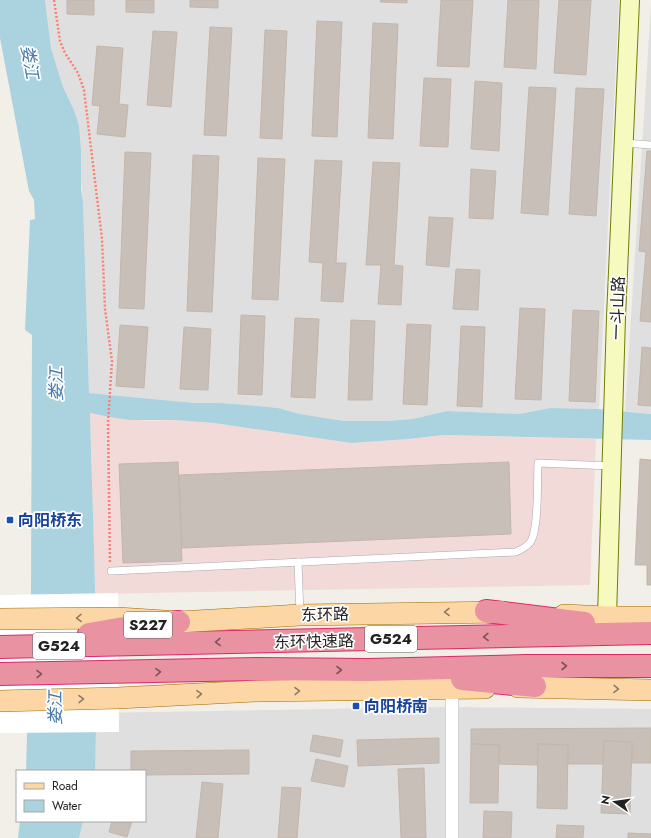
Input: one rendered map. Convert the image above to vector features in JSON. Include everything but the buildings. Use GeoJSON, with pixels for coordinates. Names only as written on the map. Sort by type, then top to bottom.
{"type":"FeatureCollection","features":[{"type":"Feature","properties":{"kind":"highway"},"geometry":{"type":"LineString","coordinates":[[486,611],[651,632]]}},
{"type":"Feature","properties":{"kind":"highway","name":"S227"},"geometry":{"type":"LineString","coordinates":[[118,630],[179,622]]}},
{"type":"Feature","properties":{"kind":"highway","name":"东环快速路"},"geometry":{"type":"LineString","coordinates":[[9,647],[118,630],[381,640],[651,632]]}},
{"type":"Feature","properties":{"kind":"highway","name":"东环快速路"},"geometry":{"type":"LineString","coordinates":[[0,674],[119,673],[258,669],[369,670],[525,666],[651,666]]}},
{"type":"Feature","properties":{"kind":"highway"},"geometry":{"type":"LineString","coordinates":[[369,670],[535,686]]}},
{"type":"Feature","properties":{"kind":"main road","name":"东环路"},"geometry":{"type":"LineString","coordinates":[[179,622],[300,615],[486,611],[607,617],[651,617]]}},
{"type":"Feature","properties":{"kind":"main road"},"geometry":{"type":"LineString","coordinates":[[0,619],[118,630]]}},
{"type":"Feature","properties":{"kind":"main road"},"geometry":{"type":"LineString","coordinates":[[0,701],[118,698],[258,691],[535,686],[651,690]]}},
{"type":"Feature","properties":{"kind":"street","name":"一斗山路"},"geometry":{"type":"LineString","coordinates":[[607,617],[613,404],[630,0]]}},
{"type":"Feature","properties":{"kind":"street"},"geometry":{"type":"LineString","coordinates":[[452,688],[452,838]]}},
{"type":"Feature","properties":{"kind":"lane"},"geometry":{"type":"LineString","coordinates":[[624,142],[651,145]]}},
{"type":"Feature","properties":{"kind":"lane"},"geometry":{"type":"LineString","coordinates":[[111,571],[516,552],[531,542],[535,526],[538,463],[612,466]]}},
{"type":"Feature","properties":{"kind":"lane"},"geometry":{"type":"LineString","coordinates":[[298,562],[300,615]]}},
{"type":"Feature","properties":{"kind":"path"},"geometry":{"type":"LineString","coordinates":[[54,0],[60,41],[65,53],[78,72],[84,90],[102,239],[105,309],[112,361],[108,422],[111,571]]}},
{"type":"Feature","properties":{"kind":"shaded area"},"geometry":{"type":"Polygon","coordinates":[[[45,0],[619,0],[599,409],[550,408],[519,414],[447,411],[412,419],[388,421],[344,421],[300,414],[278,408],[221,403],[195,403],[89,393],[83,201],[74,110],[63,87],[51,48],[45,0]]]}},
{"type":"Feature","properties":{"kind":"shaded area"},"geometry":{"type":"Polygon","coordinates":[[[651,6],[651,414],[625,411],[651,6]]]}},
{"type":"Feature","properties":{"kind":"shaded area"},"geometry":{"type":"Polygon","coordinates":[[[90,413],[109,417],[149,421],[174,420],[214,423],[351,443],[443,435],[596,439],[590,585],[95,594],[90,413]]]}},
{"type":"Feature","properties":{"kind":"shaded area"},"geometry":{"type":"Polygon","coordinates":[[[446,707],[651,709],[651,838],[79,838],[83,822],[146,822],[146,770],[95,770],[96,713],[446,707]]]}},
{"type":"Feature","properties":{"kind":"water","name":"娄江"},"geometry":{"type":"Polygon","coordinates":[[[0,0],[45,0],[51,48],[63,87],[74,110],[79,126],[89,393],[195,403],[221,403],[278,408],[300,414],[344,421],[388,421],[412,419],[447,411],[519,414],[550,408],[599,409],[651,414],[651,440],[443,435],[351,443],[214,423],[174,420],[130,420],[90,413],[96,637],[95,770],[26,770],[31,596],[32,335],[25,330],[30,220],[35,219],[34,200],[29,191],[0,38],[0,0]]]}},
{"type":"Feature","properties":{"kind":"water"},"geometry":{"type":"Polygon","coordinates":[[[20,822],[83,822],[79,838],[18,838],[20,822]]]}},
{"type":"Feature","properties":{"kind":"pier"},"geometry":{"type":"Polygon","coordinates":[[[118,593],[119,732],[0,733],[0,595],[118,593]]]}},
{"type":"Feature","properties":{"kind":"place","name":"向阳桥东"},"geometry":{"type":"Point","coordinates":[10,520]}},
{"type":"Feature","properties":{"kind":"place","name":"向阳桥南"},"geometry":{"type":"Point","coordinates":[356,706]}}]}
